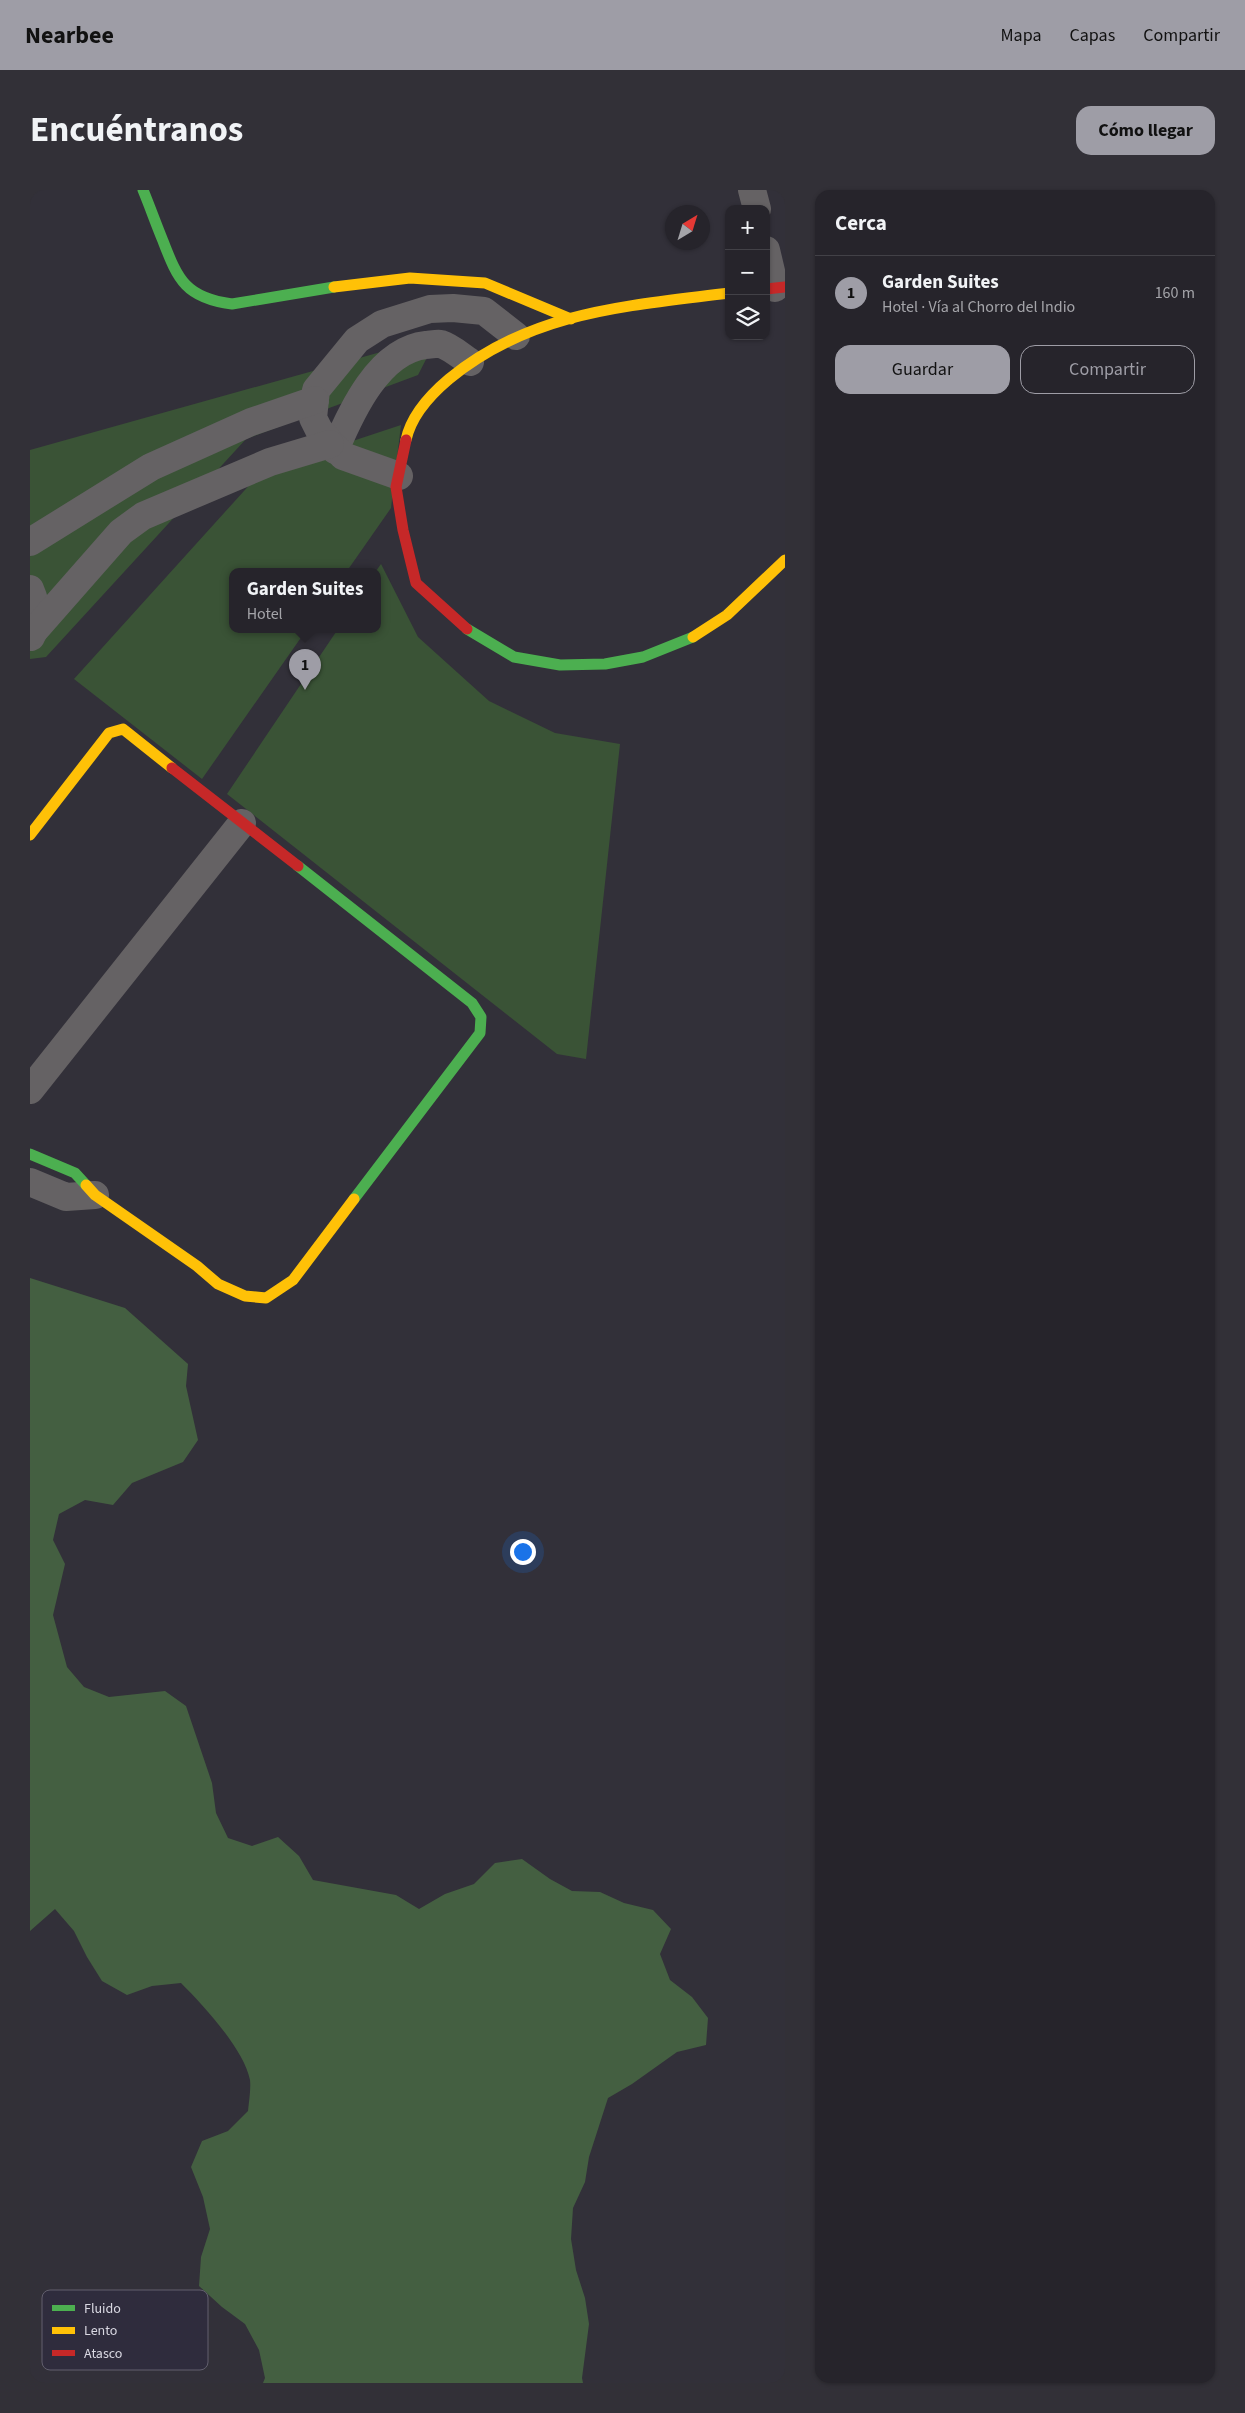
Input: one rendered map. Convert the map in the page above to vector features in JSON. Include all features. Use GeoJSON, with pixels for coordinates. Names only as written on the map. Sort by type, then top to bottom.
{"type":"FeatureCollection","features":[{"type":"Feature","properties":{"kind":"street"},"geometry":{"type":"LineString","coordinates":[[143,190],[176,274],[187,286],[201,296],[216,302],[232,304],[313,289],[410,278],[486,283],[571,319]]}},
{"type":"Feature","properties":{"kind":"street"},"geometry":{"type":"LineString","coordinates":[[752,190],[756,205]]}},
{"type":"Feature","properties":{"kind":"street"},"geometry":{"type":"LineString","coordinates":[[770,267],[775,288]]}},
{"type":"Feature","properties":{"kind":"street"},"geometry":{"type":"LineString","coordinates":[[725,294],[606,309],[571,319],[560,320],[516,336],[470,362],[437,389],[409,425],[396,487],[403,530],[416,583],[461,625],[514,657],[560,665],[605,664],[643,657],[689,640],[727,615],[785,560]]}},
{"type":"Feature","properties":{"kind":"street"},"geometry":{"type":"LineString","coordinates":[[398,476],[342,456],[332,447],[319,430],[313,418],[316,390],[356,340],[382,324],[430,309],[453,308],[484,311],[516,336]]}},
{"type":"Feature","properties":{"kind":"street"},"geometry":{"type":"LineString","coordinates":[[32,635],[121,532],[143,516],[270,462],[332,447],[350,415],[374,379],[391,360],[414,346],[441,344],[470,362]]}},
{"type":"Feature","properties":{"kind":"street"},"geometry":{"type":"LineString","coordinates":[[30,542],[151,467],[251,422],[315,400]]}},
{"type":"Feature","properties":{"kind":"street"},"geometry":{"type":"LineString","coordinates":[[30,589],[35,600],[37,616],[32,635]]}},
{"type":"Feature","properties":{"kind":"street"},"geometry":{"type":"LineString","coordinates":[[30,835],[109,733],[123,729],[472,1003],[481,1018],[480,1033],[293,1280],[266,1298],[245,1296],[218,1284],[197,1266],[95,1195],[75,1173],[30,1154]]}},
{"type":"Feature","properties":{"kind":"street"},"geometry":{"type":"LineString","coordinates":[[30,1090],[242,823]]}},
{"type":"Feature","properties":{"kind":"street"},"geometry":{"type":"LineString","coordinates":[[30,1182],[66,1197],[95,1195]]}},
{"type":"Feature","properties":{"kind":"green space"},"geometry":{"type":"Polygon","coordinates":[[[438,336],[418,375],[246,439],[46,657],[30,659],[30,450],[438,336]]]}},
{"type":"Feature","properties":{"kind":"green space"},"geometry":{"type":"Polygon","coordinates":[[[401,425],[391,508],[349,568],[229,568],[229,633],[304,633],[202,779],[74,679],[262,471],[401,425]]]}},
{"type":"Feature","properties":{"kind":"green space"},"geometry":{"type":"Polygon","coordinates":[[[381,564],[418,637],[489,701],[555,733],[620,744],[586,1059],[557,1054],[227,794],[335,633],[381,633],[381,568],[378,568],[381,564]]]}},
{"type":"Feature","properties":{"kind":"green space"},"geometry":{"type":"Polygon","coordinates":[[[30,1278],[125,1308],[188,1364],[186,1386],[198,1440],[183,1462],[132,1483],[113,1505],[85,1500],[59,1514],[53,1540],[65,1564],[53,1615],[67,1667],[84,1687],[109,1697],[165,1691],[186,1706],[212,1783],[216,1813],[228,1838],[252,1846],[278,1837],[299,1856],[313,1880],[396,1895],[419,1909],[445,1894],[474,1884],[495,1863],[522,1859],[550,1879],[572,1891],[600,1892],[624,1903],[653,1910],[671,1929],[660,1954],[670,1980],[692,1997],[708,2018],[706,2045],[677,2052],[632,2084],[608,2098],[589,2157],[585,2182],[573,2208],[571,2239],[576,2270],[585,2298],[589,2324],[582,2378],[583,2383],[263,2383],[265,2378],[259,2350],[245,2324],[208,2294],[208,2290],[203,2290],[199,2286],[201,2257],[210,2229],[203,2197],[191,2167],[202,2141],[228,2131],[248,2111],[250,2080],[240,2055],[222,2028],[181,1983],[152,1986],[127,1995],[102,1981],[74,1931],[55,1909],[30,1931],[30,1278]]]}},
{"type":"Feature","properties":{"kind":"traffic: fast"},"geometry":{"type":"LineString","coordinates":[[143,190],[168,255],[179,276],[194,292],[216,301],[232,304],[334,287]]}},
{"type":"Feature","properties":{"kind":"traffic: fast"},"geometry":{"type":"LineString","coordinates":[[467,629],[514,657],[560,665],[605,664],[643,657],[693,637]]}},
{"type":"Feature","properties":{"kind":"traffic: fast"},"geometry":{"type":"LineString","coordinates":[[298,866],[472,1003],[481,1017],[480,1033],[354,1199]]}},
{"type":"Feature","properties":{"kind":"traffic: fast"},"geometry":{"type":"LineString","coordinates":[[30,1154],[75,1173],[86,1185]]}},
{"type":"Feature","properties":{"kind":"traffic: slow"},"geometry":{"type":"LineString","coordinates":[[334,287],[410,278],[485,283],[571,319]]}},
{"type":"Feature","properties":{"kind":"traffic: slow"},"geometry":{"type":"LineString","coordinates":[[406,440],[417,414],[442,385],[481,356],[513,339],[547,325],[582,315],[654,302],[725,293]]}},
{"type":"Feature","properties":{"kind":"traffic: slow"},"geometry":{"type":"LineString","coordinates":[[693,637],[727,615],[785,560]]}},
{"type":"Feature","properties":{"kind":"traffic: slow"},"geometry":{"type":"LineString","coordinates":[[30,835],[109,733],[123,729],[172,768]]}},
{"type":"Feature","properties":{"kind":"traffic: slow"},"geometry":{"type":"LineString","coordinates":[[86,1185],[95,1195],[197,1266],[218,1284],[245,1296],[266,1298],[293,1280],[354,1199]]}},
{"type":"Feature","properties":{"kind":"traffic: jam"},"geometry":{"type":"LineString","coordinates":[[770,289],[785,287]]}},
{"type":"Feature","properties":{"kind":"traffic: jam"},"geometry":{"type":"LineString","coordinates":[[406,440],[396,487],[403,530],[416,583],[467,629]]}},
{"type":"Feature","properties":{"kind":"traffic: jam"},"geometry":{"type":"LineString","coordinates":[[172,768],[298,866]]}},
{"type":"Feature","properties":{"kind":"place","name":"Garden Suites"},"geometry":{"type":"Point","coordinates":[305,690]}}]}
